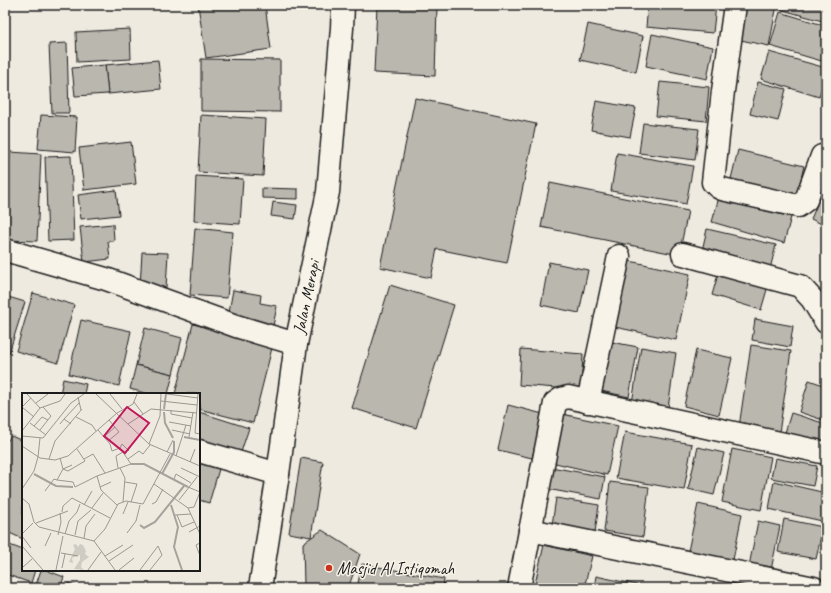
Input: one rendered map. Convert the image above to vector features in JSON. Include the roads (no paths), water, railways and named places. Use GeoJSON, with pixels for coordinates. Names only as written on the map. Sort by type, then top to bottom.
{"type":"FeatureCollection","features":[{"type":"Feature","properties":{"kind":"street","name":"Jalan Merapi"},"geometry":{"type":"LineString","coordinates":[[260,588],[296,344],[328,192],[343,5]]}},
{"type":"Feature","properties":{"kind":"street"},"geometry":{"type":"LineString","coordinates":[[735,5],[723,91],[713,182],[722,189],[798,206],[806,200],[825,153]]}},
{"type":"Feature","properties":{"kind":"street"},"geometry":{"type":"LineString","coordinates":[[5,250],[106,279],[236,326],[296,344]]}},
{"type":"Feature","properties":{"kind":"street"},"geometry":{"type":"LineString","coordinates":[[683,254],[800,286],[812,299],[826,322]]}},
{"type":"Feature","properties":{"kind":"street"},"geometry":{"type":"LineString","coordinates":[[588,402],[619,256]]}},
{"type":"Feature","properties":{"kind":"street"},"geometry":{"type":"LineString","coordinates":[[519,588],[555,403],[561,398],[568,397],[826,453]]}},
{"type":"Feature","properties":{"kind":"street"},"geometry":{"type":"LineString","coordinates":[[200,451],[278,474]]}},
{"type":"Feature","properties":{"kind":"street"},"geometry":{"type":"LineString","coordinates":[[530,530],[814,588]]}},
{"type":"Feature","properties":{"kind":"place","name":"Masjid Al Istiqomah"},"geometry":{"type":"Point","coordinates":[329,568]}}]}
